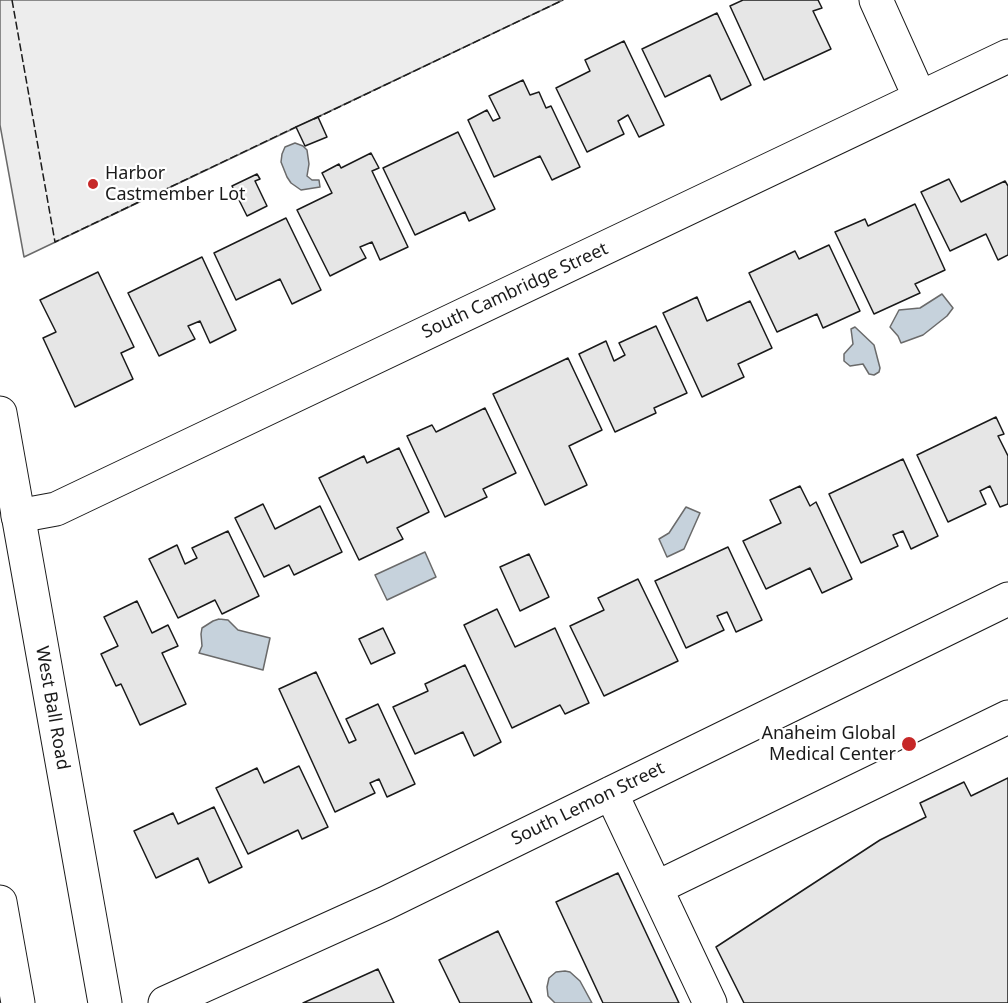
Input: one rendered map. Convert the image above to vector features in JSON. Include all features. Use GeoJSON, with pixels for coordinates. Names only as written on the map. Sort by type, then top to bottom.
{"type":"FeatureCollection","features":[{"type":"Feature","properties":{"kind":"street"},"geometry":{"type":"LineString","coordinates":[[876,0],[920,98]]}},
{"type":"Feature","properties":{"kind":"street","name":"South Cambridge Street"},"geometry":{"type":"LineString","coordinates":[[18,516],[57,509],[1008,56]]}},
{"type":"Feature","properties":{"kind":"street","name":"West Ball Road"},"geometry":{"type":"LineString","coordinates":[[0,413],[105,1003]]}},
{"type":"Feature","properties":{"kind":"street","name":"South Lemon Street"},"geometry":{"type":"LineString","coordinates":[[165,1003],[386,903],[1008,599]]}},
{"type":"Feature","properties":{"kind":"street"},"geometry":{"type":"LineString","coordinates":[[656,888],[1008,717]]}},
{"type":"Feature","properties":{"kind":"street"},"geometry":{"type":"LineString","coordinates":[[611,793],[710,1003]]}},
{"type":"Feature","properties":{"kind":"street"},"geometry":{"type":"LineString","coordinates":[[0,902],[18,1003]]}},
{"type":"Feature","properties":{"kind":"shaded area","name":"Harbor Castmember Lot"},"geometry":{"type":"Polygon","coordinates":[[[0,0],[563,0],[24,257],[0,125],[0,0]]]}},
{"type":"Feature","properties":{"kind":"shaded area"},"geometry":{"type":"Polygon","coordinates":[[[295,143],[307,150],[309,164],[307,176],[312,180],[319,180],[320,187],[301,190],[287,177],[281,162],[282,154],[285,147],[295,143]]]}},
{"type":"Feature","properties":{"kind":"shaded area"},"geometry":{"type":"Polygon","coordinates":[[[942,294],[953,308],[947,316],[923,335],[901,343],[890,327],[899,310],[920,308],[942,294]]]}},
{"type":"Feature","properties":{"kind":"shaded area"},"geometry":{"type":"Polygon","coordinates":[[[855,327],[874,345],[880,368],[879,372],[874,375],[869,374],[863,364],[850,366],[844,361],[844,354],[853,344],[851,329],[855,327]]]}},
{"type":"Feature","properties":{"kind":"shaded area"},"geometry":{"type":"Polygon","coordinates":[[[686,507],[700,513],[684,549],[667,557],[659,539],[669,533],[686,507]]]}},
{"type":"Feature","properties":{"kind":"shaded area"},"geometry":{"type":"Polygon","coordinates":[[[425,552],[436,577],[387,600],[375,575],[425,552]]]}},
{"type":"Feature","properties":{"kind":"shaded area"},"geometry":{"type":"Polygon","coordinates":[[[219,619],[228,620],[238,630],[270,638],[263,670],[199,653],[202,646],[202,628],[219,619]]]}},
{"type":"Feature","properties":{"kind":"shaded area"},"geometry":{"type":"Polygon","coordinates":[[[556,972],[570,972],[580,981],[592,1003],[555,1003],[548,996],[549,978],[556,972]]]}},
{"type":"Feature","properties":{"kind":"building"},"geometry":{"type":"Polygon","coordinates":[[[743,0],[818,0],[822,8],[813,11],[831,49],[764,80],[730,6],[743,0]]]}},
{"type":"Feature","properties":{"kind":"building"},"geometry":{"type":"Polygon","coordinates":[[[717,13],[751,85],[721,100],[710,75],[665,97],[642,49],[717,13]]]}},
{"type":"Feature","properties":{"kind":"building"},"geometry":{"type":"Polygon","coordinates":[[[624,41],[664,125],[639,137],[628,115],[618,121],[624,134],[587,152],[556,88],[590,71],[585,60],[624,41]]]}},
{"type":"Feature","properties":{"kind":"building"},"geometry":{"type":"Polygon","coordinates":[[[523,80],[530,95],[539,92],[546,108],[551,106],[580,167],[552,180],[540,156],[494,177],[468,120],[487,110],[493,121],[500,118],[489,96],[523,80]]]}},
{"type":"Feature","properties":{"kind":"building"},"geometry":{"type":"Polygon","coordinates":[[[318,117],[327,137],[305,146],[296,127],[318,117]]]}},
{"type":"Feature","properties":{"kind":"building"},"geometry":{"type":"Polygon","coordinates":[[[458,132],[495,209],[469,221],[465,212],[415,235],[383,168],[458,132]]]}},
{"type":"Feature","properties":{"kind":"building"},"geometry":{"type":"Polygon","coordinates":[[[371,153],[379,168],[372,171],[408,247],[380,260],[372,242],[360,247],[366,258],[330,276],[297,210],[332,193],[322,173],[339,164],[341,168],[371,153]]]}},
{"type":"Feature","properties":{"kind":"building"},"geometry":{"type":"Polygon","coordinates":[[[257,174],[260,179],[255,181],[267,206],[247,216],[232,186],[257,174]]]}},
{"type":"Feature","properties":{"kind":"building"},"geometry":{"type":"Polygon","coordinates":[[[949,179],[961,202],[1005,181],[1008,186],[1008,255],[998,260],[986,234],[950,251],[921,192],[949,179]]]}},
{"type":"Feature","properties":{"kind":"building"},"geometry":{"type":"Polygon","coordinates":[[[915,204],[945,270],[915,284],[920,293],[874,314],[835,232],[865,219],[868,226],[915,204]]]}},
{"type":"Feature","properties":{"kind":"building"},"geometry":{"type":"Polygon","coordinates":[[[286,218],[321,290],[292,304],[280,279],[236,300],[214,253],[286,218]]]}},
{"type":"Feature","properties":{"kind":"building"},"geometry":{"type":"Polygon","coordinates":[[[829,245],[860,311],[823,328],[817,314],[777,332],[749,273],[795,251],[799,259],[829,245]]]}},
{"type":"Feature","properties":{"kind":"building"},"geometry":{"type":"Polygon","coordinates":[[[202,257],[236,330],[210,343],[200,321],[188,326],[195,339],[159,356],[128,293],[202,257]]]}},
{"type":"Feature","properties":{"kind":"building"},"geometry":{"type":"Polygon","coordinates":[[[98,272],[134,347],[121,353],[133,379],[75,407],[43,338],[56,332],[40,300],[98,272]]]}},
{"type":"Feature","properties":{"kind":"building"},"geometry":{"type":"Polygon","coordinates":[[[697,297],[707,321],[750,301],[772,348],[738,364],[744,377],[702,397],[663,313],[697,297]]]}},
{"type":"Feature","properties":{"kind":"building"},"geometry":{"type":"Polygon","coordinates":[[[656,326],[687,393],[654,408],[656,413],[615,432],[579,354],[606,341],[614,361],[625,355],[619,343],[656,326]]]}},
{"type":"Feature","properties":{"kind":"building"},"geometry":{"type":"Polygon","coordinates":[[[568,358],[602,430],[569,446],[587,485],[545,505],[493,394],[568,358]]]}},
{"type":"Feature","properties":{"kind":"building"},"geometry":{"type":"Polygon","coordinates":[[[485,408],[516,473],[483,489],[487,497],[445,517],[407,436],[432,425],[436,432],[485,408]]]}},
{"type":"Feature","properties":{"kind":"building"},"geometry":{"type":"Polygon","coordinates":[[[996,417],[1004,434],[998,436],[1008,456],[1008,504],[1000,507],[990,486],[980,491],[986,504],[948,522],[917,455],[996,417]]]}},
{"type":"Feature","properties":{"kind":"building"},"geometry":{"type":"Polygon","coordinates":[[[399,448],[429,512],[397,528],[403,539],[359,560],[319,478],[364,456],[367,463],[399,448]]]}},
{"type":"Feature","properties":{"kind":"building"},"geometry":{"type":"Polygon","coordinates":[[[903,459],[938,536],[911,549],[903,531],[893,535],[898,546],[861,563],[829,494],[903,459]]]}},
{"type":"Feature","properties":{"kind":"building"},"geometry":{"type":"Polygon","coordinates":[[[800,486],[810,506],[816,502],[852,579],[822,593],[810,568],[766,589],[743,541],[781,523],[770,500],[800,486]]]}},
{"type":"Feature","properties":{"kind":"building"},"geometry":{"type":"Polygon","coordinates":[[[263,504],[275,529],[320,506],[342,552],[294,575],[289,565],[264,577],[235,518],[263,504]]]}},
{"type":"Feature","properties":{"kind":"building"},"geometry":{"type":"Polygon","coordinates":[[[228,531],[259,596],[222,614],[215,600],[178,618],[149,559],[177,545],[185,564],[197,558],[192,548],[228,531]]]}},
{"type":"Feature","properties":{"kind":"building"},"geometry":{"type":"Polygon","coordinates":[[[728,547],[762,620],[736,632],[727,612],[717,616],[724,630],[686,648],[655,581],[728,547]]]}},
{"type":"Feature","properties":{"kind":"building"},"geometry":{"type":"Polygon","coordinates":[[[529,554],[549,597],[520,611],[500,567],[529,554]]]}},
{"type":"Feature","properties":{"kind":"building"},"geometry":{"type":"Polygon","coordinates":[[[638,579],[678,661],[604,696],[570,626],[604,610],[598,598],[638,579]]]}},
{"type":"Feature","properties":{"kind":"building"},"geometry":{"type":"Polygon","coordinates":[[[137,601],[152,633],[168,625],[178,646],[162,653],[186,704],[140,725],[121,684],[116,686],[101,654],[118,646],[104,617],[137,601]]]}},
{"type":"Feature","properties":{"kind":"building"},"geometry":{"type":"Polygon","coordinates":[[[497,609],[515,647],[555,628],[589,703],[565,714],[560,705],[512,728],[464,625],[497,609]]]}},
{"type":"Feature","properties":{"kind":"building"},"geometry":{"type":"Polygon","coordinates":[[[383,628],[395,653],[371,664],[359,639],[383,628]]]}},
{"type":"Feature","properties":{"kind":"building"},"geometry":{"type":"Polygon","coordinates":[[[465,665],[501,742],[474,756],[463,732],[415,754],[393,707],[428,691],[425,684],[465,665]]]}},
{"type":"Feature","properties":{"kind":"building"},"geometry":{"type":"Polygon","coordinates":[[[316,672],[349,743],[356,740],[346,719],[378,704],[415,784],[387,797],[379,779],[370,783],[375,793],[335,812],[279,689],[316,672]]]}},
{"type":"Feature","properties":{"kind":"building"},"geometry":{"type":"Polygon","coordinates":[[[299,766],[328,827],[302,839],[298,830],[248,854],[216,788],[257,768],[264,783],[299,766]]]}},
{"type":"Feature","properties":{"kind":"building"},"geometry":{"type":"Polygon","coordinates":[[[1008,778],[1008,1003],[744,1003],[716,947],[880,840],[926,817],[920,803],[964,782],[971,796],[1008,778]]]}},
{"type":"Feature","properties":{"kind":"building"},"geometry":{"type":"Polygon","coordinates":[[[214,807],[242,867],[209,883],[198,858],[156,878],[134,831],[173,813],[178,824],[214,807]]]}},
{"type":"Feature","properties":{"kind":"building"},"geometry":{"type":"Polygon","coordinates":[[[618,873],[679,1003],[603,1003],[556,902],[618,873]]]}},
{"type":"Feature","properties":{"kind":"building"},"geometry":{"type":"Polygon","coordinates":[[[498,931],[532,1003],[460,1003],[439,960],[498,931]]]}},
{"type":"Feature","properties":{"kind":"building"},"geometry":{"type":"Polygon","coordinates":[[[378,969],[394,1003],[303,1003],[378,969]]]}},
{"type":"Feature","properties":{"kind":"fence"},"geometry":{"type":"LineString","coordinates":[[12,0],[55,242],[298,126]]}},
{"type":"Feature","properties":{"kind":"fence"},"geometry":{"type":"LineString","coordinates":[[314,119],[563,0]]}},
{"type":"Feature","properties":{"kind":"place","name":"Harbor Castmember Lot"},"geometry":{"type":"Point","coordinates":[93,184]}},
{"type":"Feature","properties":{"kind":"place","name":"Anaheim Global Medical Center"},"geometry":{"type":"Point","coordinates":[909,744]}}]}
